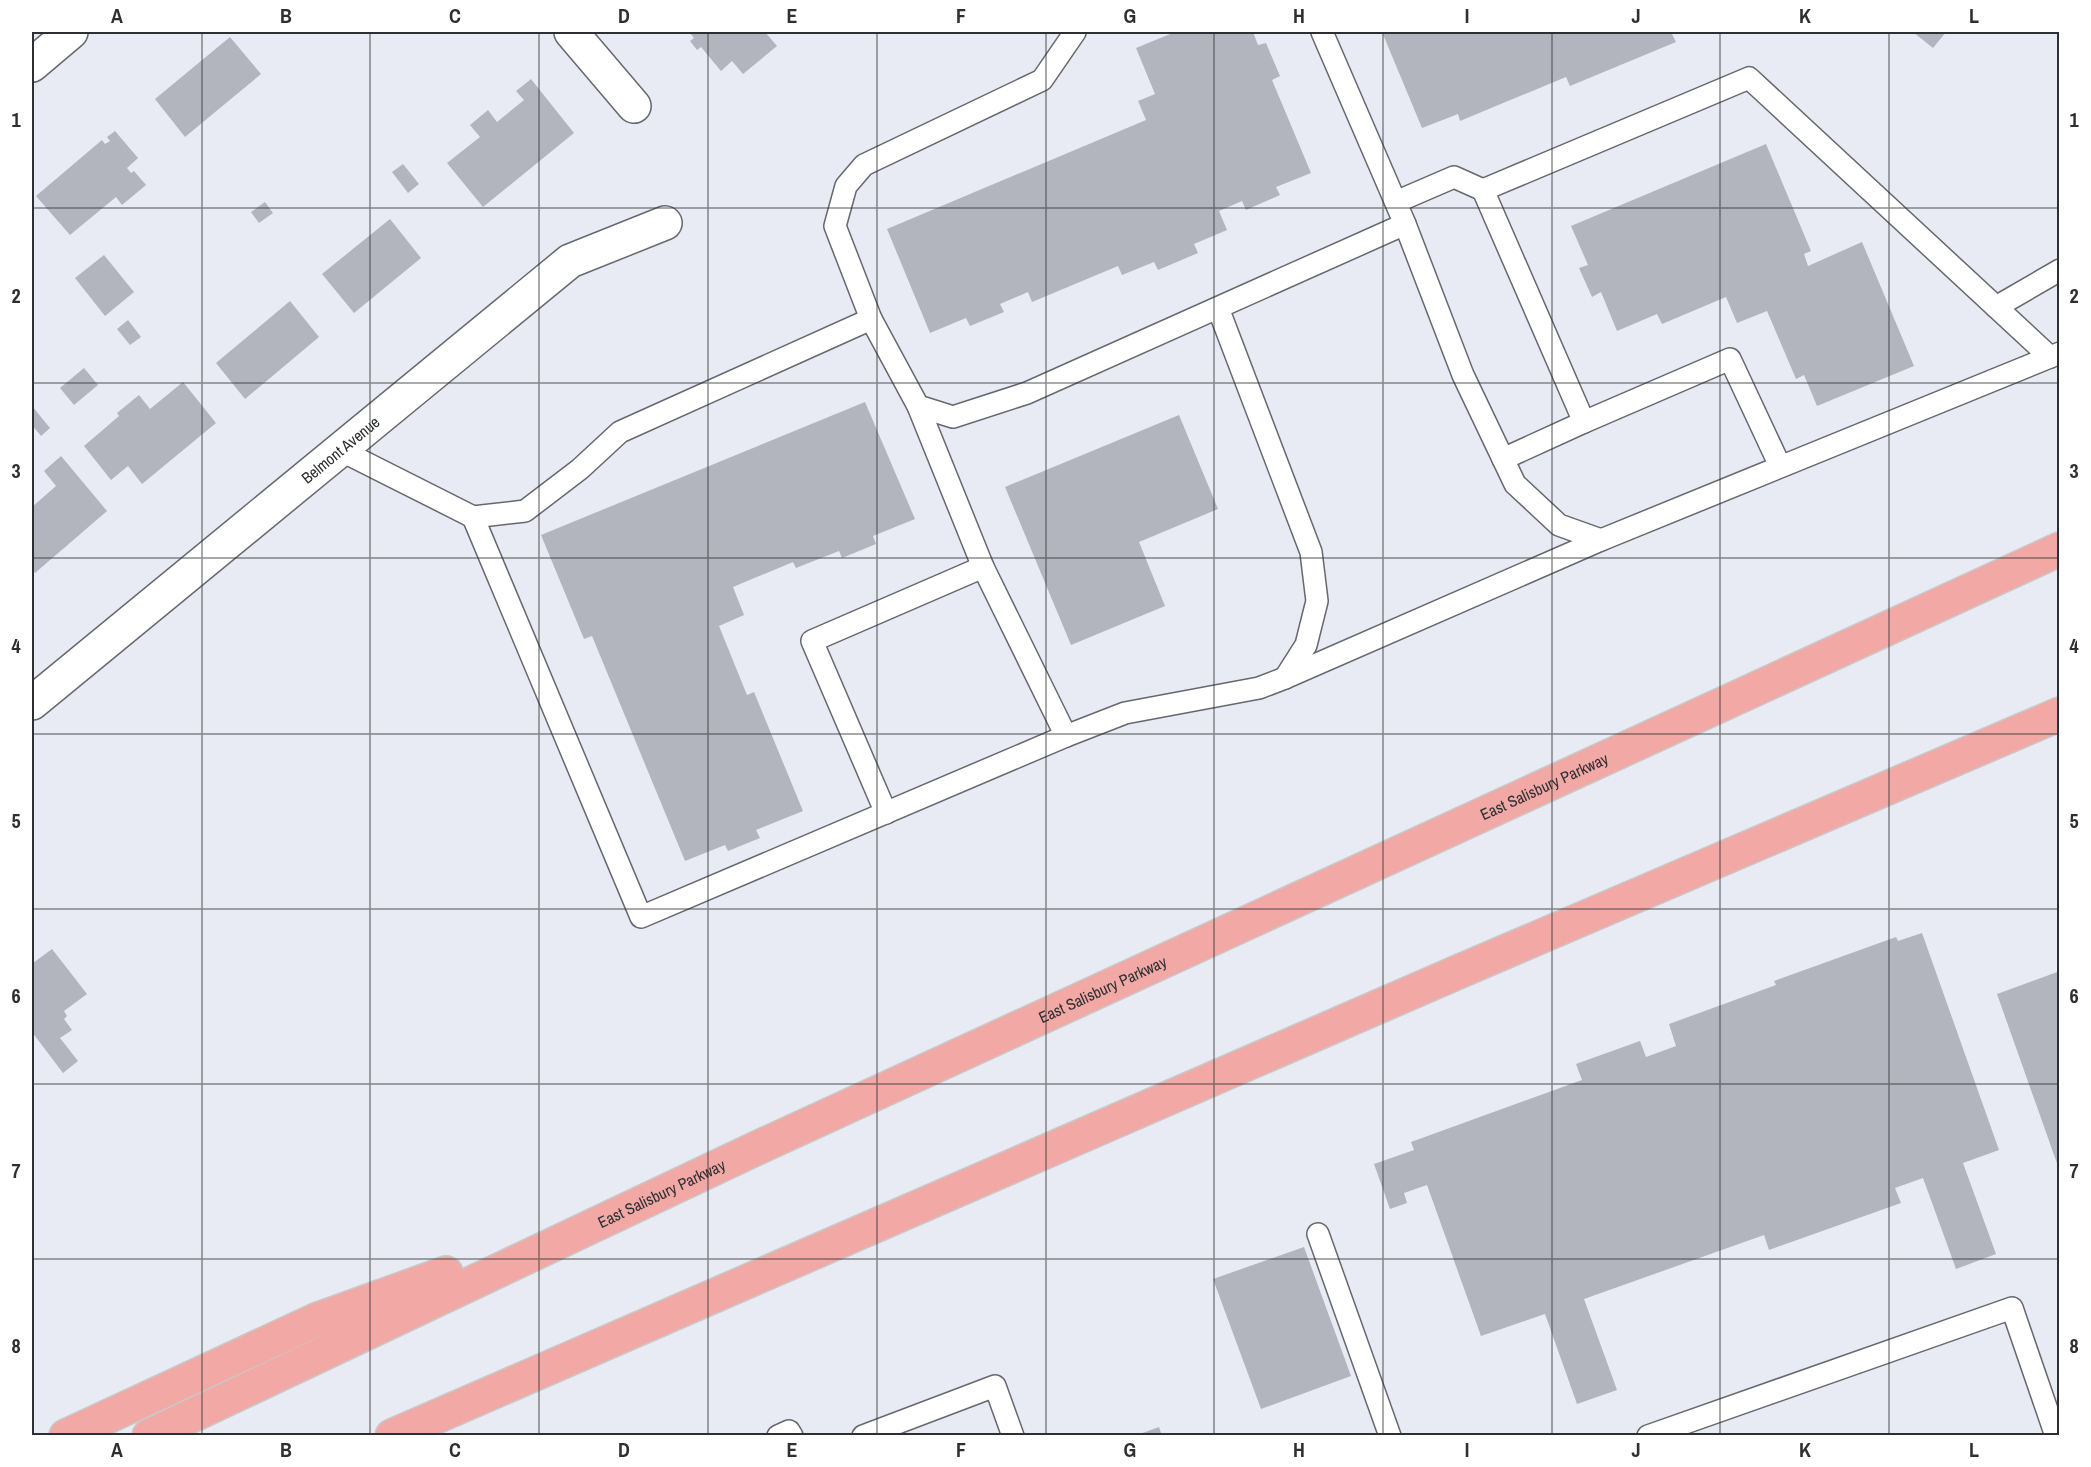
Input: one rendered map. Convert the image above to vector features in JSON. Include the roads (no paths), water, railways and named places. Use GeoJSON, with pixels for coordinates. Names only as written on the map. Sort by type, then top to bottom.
{"type":"FeatureCollection","features":[{"type":"Feature","properties":{"kind":"main road","name":"East Salisbury Parkway"},"geometry":{"type":"LineString","coordinates":[[149,1436],[637,1205],[2060,549]]}},
{"type":"Feature","properties":{"kind":"main road"},"geometry":{"type":"LineString","coordinates":[[392,1436],[2060,714]]}},
{"type":"Feature","properties":{"kind":"main road"},"geometry":{"type":"LineString","coordinates":[[66,1436],[316,1320],[637,1205]]}},
{"type":"Feature","properties":{"kind":"main road"},"geometry":{"type":"LineString","coordinates":[[449,1436],[560,1362]]}},
{"type":"Feature","properties":{"kind":"street"},"geometry":{"type":"LineString","coordinates":[[32,65],[71,32]]}},
{"type":"Feature","properties":{"kind":"street"},"geometry":{"type":"LineString","coordinates":[[571,32],[634,106]]}},
{"type":"Feature","properties":{"kind":"street","name":"Belmont Avenue"},"geometry":{"type":"LineString","coordinates":[[32,703],[570,261],[665,224]]}},
{"type":"Feature","properties":{"kind":"lane"},"geometry":{"type":"LineString","coordinates":[[1066,736],[983,567],[918,406],[871,319],[835,226],[846,186],[864,165],[1042,80],[1075,32]]}},
{"type":"Feature","properties":{"kind":"lane"},"geometry":{"type":"LineString","coordinates":[[1322,32],[1396,202],[1463,375],[1515,484],[1559,525],[1601,540]]}},
{"type":"Feature","properties":{"kind":"lane"},"geometry":{"type":"LineString","coordinates":[[473,517],[641,917],[1125,712],[1259,688],[1285,678],[1601,540],[2055,355],[1996,307],[1749,78],[1483,190]]}},
{"type":"Feature","properties":{"kind":"lane"},"geometry":{"type":"LineString","coordinates":[[1396,202],[1454,177],[1483,190],[1584,422]]}},
{"type":"Feature","properties":{"kind":"lane"},"geometry":{"type":"LineString","coordinates":[[918,406],[953,417],[1027,393],[1405,224]]}},
{"type":"Feature","properties":{"kind":"lane"},"geometry":{"type":"LineString","coordinates":[[1996,307],[2060,270]]}},
{"type":"Feature","properties":{"kind":"lane"},"geometry":{"type":"LineString","coordinates":[[1218,308],[1311,552],[1317,601],[1306,645],[1285,678]]}},
{"type":"Feature","properties":{"kind":"lane"},"geometry":{"type":"LineString","coordinates":[[340,450],[473,517],[525,511],[580,469],[620,432],[871,319]]}},
{"type":"Feature","properties":{"kind":"lane"},"geometry":{"type":"LineString","coordinates":[[1503,459],[1730,359],[1780,466]]}},
{"type":"Feature","properties":{"kind":"lane"},"geometry":{"type":"LineString","coordinates":[[886,813],[812,641],[983,567]]}},
{"type":"Feature","properties":{"kind":"lane"},"geometry":{"type":"LineString","coordinates":[[1318,1234],[1390,1436]]}},
{"type":"Feature","properties":{"kind":"lane"},"geometry":{"type":"LineString","coordinates":[[1648,1436],[2012,1308],[2056,1436]]}},
{"type":"Feature","properties":{"kind":"lane"},"geometry":{"type":"LineString","coordinates":[[863,1436],[995,1386],[1013,1436]]}},
{"type":"Feature","properties":{"kind":"lane"},"geometry":{"type":"LineString","coordinates":[[778,1436],[789,1431],[792,1436]]}}]}
